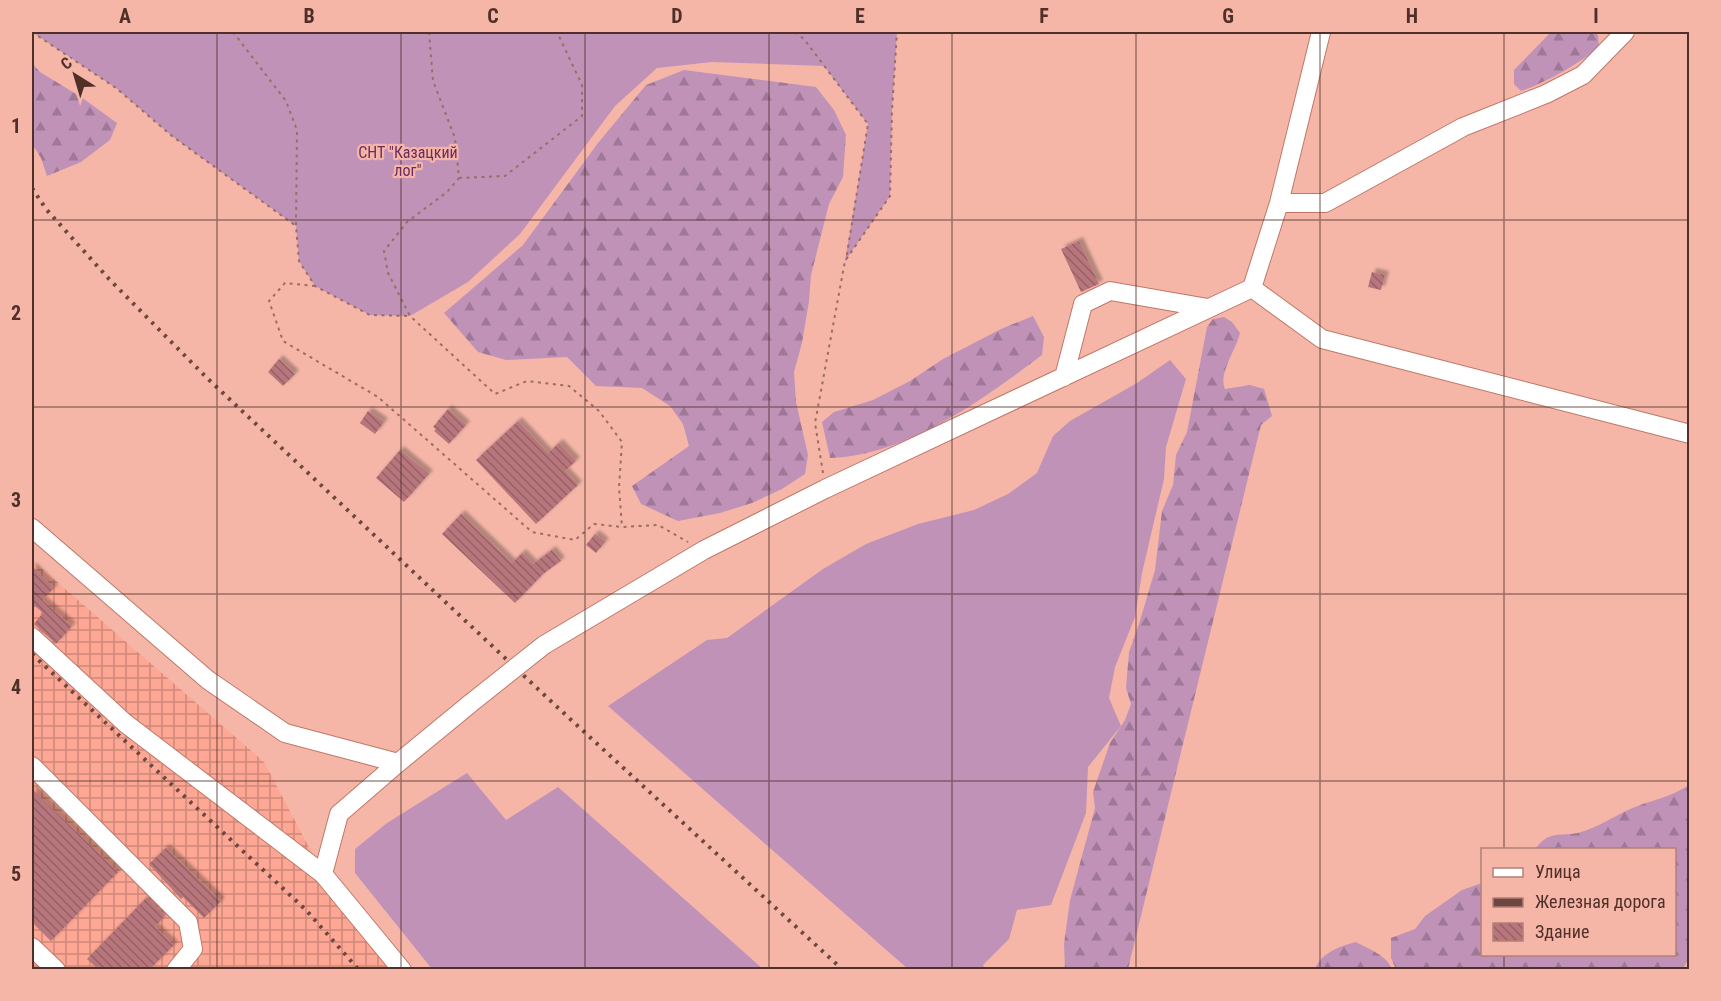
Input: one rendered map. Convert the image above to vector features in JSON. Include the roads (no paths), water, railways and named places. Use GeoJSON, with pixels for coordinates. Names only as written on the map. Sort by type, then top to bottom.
{"type":"FeatureCollection","features":[{"type":"Feature","properties":{"kind":"street"},"geometry":{"type":"LineString","coordinates":[[323,874],[339,814],[398,762],[544,645],[704,550],[825,489],[1252,288],[1279,203],[1321,32]]}},
{"type":"Feature","properties":{"kind":"street"},"geometry":{"type":"LineString","coordinates":[[1279,203],[1325,203],[1463,127],[1546,94],[1583,75],[1625,32]]}},
{"type":"Feature","properties":{"kind":"street"},"geometry":{"type":"LineString","coordinates":[[1252,288],[1322,339],[1689,434]]}},
{"type":"Feature","properties":{"kind":"street"},"geometry":{"type":"LineString","coordinates":[[1064,377],[1083,304],[1110,291],[1208,308]]}},
{"type":"Feature","properties":{"kind":"street"},"geometry":{"type":"LineString","coordinates":[[32,528],[208,680],[285,733],[398,762]]}},
{"type":"Feature","properties":{"kind":"street"},"geometry":{"type":"LineString","coordinates":[[32,637],[125,723],[323,874],[402,969]]}},
{"type":"Feature","properties":{"kind":"street"},"geometry":{"type":"LineString","coordinates":[[32,766],[188,922],[193,950],[176,969]]}},
{"type":"Feature","properties":{"kind":"street"},"geometry":{"type":"LineString","coordinates":[[32,946],[56,969]]}},
{"type":"Feature","properties":{"kind":"railway"},"geometry":{"type":"LineString","coordinates":[[32,188],[46,209],[109,279],[207,378],[555,705],[843,970]]}},
{"type":"Feature","properties":{"kind":"railway"},"geometry":{"type":"LineString","coordinates":[[32,654],[306,910],[359,970]]}},
{"type":"Feature","properties":{"kind":"park label","name":"СНТ \"Казацкий лог\""},"geometry":{"type":"Point","coordinates":[408,161]}}]}
